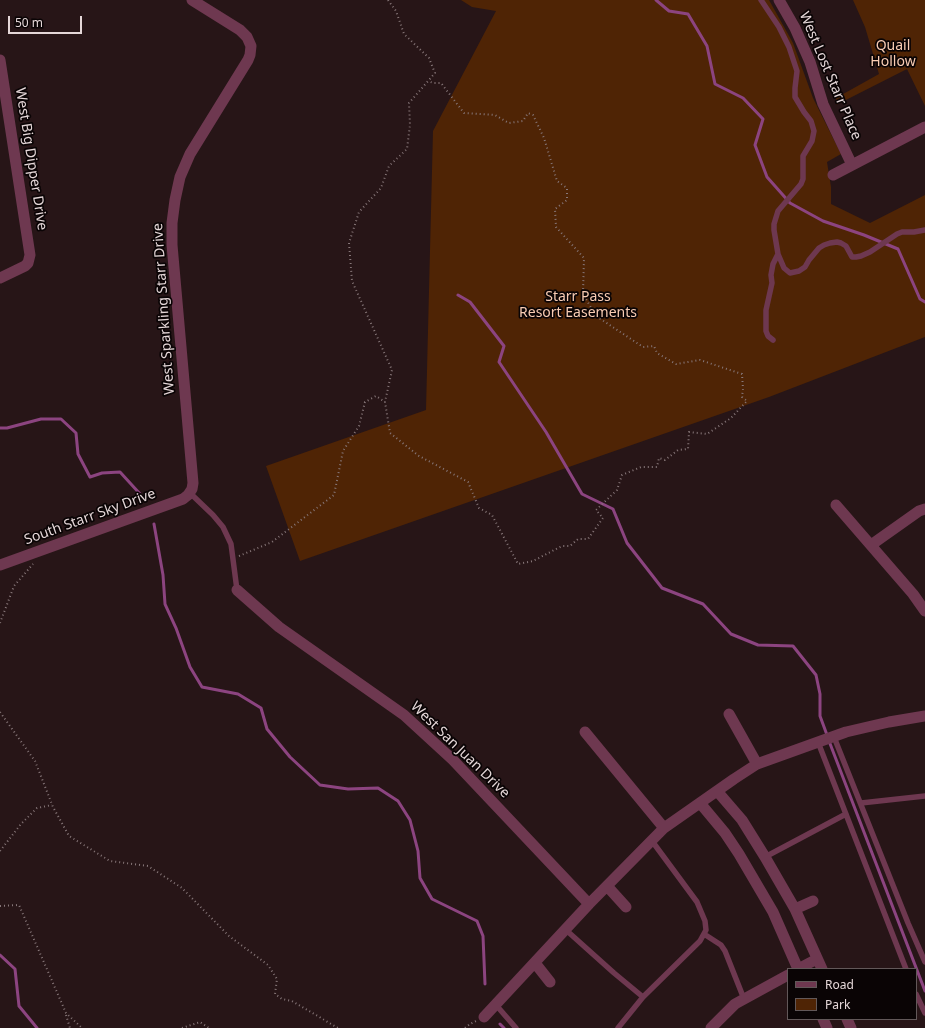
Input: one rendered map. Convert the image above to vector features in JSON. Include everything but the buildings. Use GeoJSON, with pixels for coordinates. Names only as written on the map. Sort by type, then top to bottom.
{"type":"FeatureCollection","features":[{"type":"Feature","properties":{"kind":"street","name":"West Sparkling Starr Drive"},"geometry":{"type":"LineString","coordinates":[[189,494],[193,483],[172,245],[172,223],[175,200],[180,178],[190,154],[250,55],[250,43],[246,35],[192,0]]}},
{"type":"Feature","properties":{"kind":"street","name":"West Lost Starr Place"},"geometry":{"type":"LineString","coordinates":[[779,0],[795,28],[810,62],[823,104],[852,165]]}},
{"type":"Feature","properties":{"kind":"street","name":"West Big Dipper Drive"},"geometry":{"type":"LineString","coordinates":[[0,60],[30,255],[28,263],[20,270],[0,278]]}},
{"type":"Feature","properties":{"kind":"street"},"geometry":{"type":"LineString","coordinates":[[833,175],[925,127]]}},
{"type":"Feature","properties":{"kind":"street","name":"South Starr Sky Drive"},"geometry":{"type":"LineString","coordinates":[[0,565],[178,501],[189,494]]}},
{"type":"Feature","properties":{"kind":"street"},"geometry":{"type":"LineString","coordinates":[[836,505],[913,594],[925,611]]}},
{"type":"Feature","properties":{"kind":"street"},"geometry":{"type":"LineString","coordinates":[[871,545],[919,511],[925,509]]}},
{"type":"Feature","properties":{"kind":"street","name":"West San Juan Drive"},"geometry":{"type":"LineString","coordinates":[[237,590],[279,627],[404,714],[453,760],[589,904]]}},
{"type":"Feature","properties":{"kind":"street"},"geometry":{"type":"LineString","coordinates":[[729,714],[758,764]]}},
{"type":"Feature","properties":{"kind":"street"},"geometry":{"type":"LineString","coordinates":[[484,1017],[589,904],[664,828],[717,791],[758,764],[818,742],[846,732],[925,716]]}},
{"type":"Feature","properties":{"kind":"street"},"geometry":{"type":"LineString","coordinates":[[585,732],[664,828]]}},
{"type":"Feature","properties":{"kind":"street"},"geometry":{"type":"LineString","coordinates":[[717,791],[742,820],[795,910],[819,964],[802,968]]}},
{"type":"Feature","properties":{"kind":"street"},"geometry":{"type":"LineString","coordinates":[[700,803],[725,833],[739,854],[773,912],[798,968]]}},
{"type":"Feature","properties":{"kind":"street"},"geometry":{"type":"LineString","coordinates":[[607,886],[626,907]]}},
{"type":"Feature","properties":{"kind":"street"},"geometry":{"type":"LineString","coordinates":[[795,910],[813,900]]}},
{"type":"Feature","properties":{"kind":"street"},"geometry":{"type":"LineString","coordinates":[[534,963],[550,982]]}},
{"type":"Feature","properties":{"kind":"street"},"geometry":{"type":"LineString","coordinates":[[711,1028],[735,1004],[787,976]]}},
{"type":"Feature","properties":{"kind":"lane"},"geometry":{"type":"LineString","coordinates":[[761,0],[779,27],[796,64],[797,71],[794,88],[795,97],[811,121],[814,131],[812,141],[803,156],[803,179],[801,184],[778,211],[774,224],[778,254],[784,268],[790,273],[799,271],[805,267],[819,248],[830,243],[841,243],[846,246],[852,256],[856,257],[870,252],[897,234],[925,230]]}},
{"type":"Feature","properties":{"kind":"lane"},"geometry":{"type":"LineString","coordinates":[[773,340],[768,336],[766,331],[766,310],[772,283],[773,264],[778,254]]}},
{"type":"Feature","properties":{"kind":"lane"},"geometry":{"type":"LineString","coordinates":[[189,494],[214,515],[223,527],[231,544],[237,590]]}},
{"type":"Feature","properties":{"kind":"lane"},"geometry":{"type":"LineString","coordinates":[[834,737],[925,962]]}},
{"type":"Feature","properties":{"kind":"lane"},"geometry":{"type":"LineString","coordinates":[[818,742],[906,968]]}},
{"type":"Feature","properties":{"kind":"lane"},"geometry":{"type":"LineString","coordinates":[[860,803],[925,796]]}},
{"type":"Feature","properties":{"kind":"lane"},"geometry":{"type":"LineString","coordinates":[[765,857],[846,814]]}},
{"type":"Feature","properties":{"kind":"lane"},"geometry":{"type":"LineString","coordinates":[[618,1028],[643,997],[700,941],[706,930],[705,921],[697,902],[652,840]]}},
{"type":"Feature","properties":{"kind":"lane"},"geometry":{"type":"LineString","coordinates":[[566,930],[643,997]]}},
{"type":"Feature","properties":{"kind":"lane"},"geometry":{"type":"LineString","coordinates":[[704,934],[721,945],[725,951],[744,999]]}},
{"type":"Feature","properties":{"kind":"lane"},"geometry":{"type":"LineString","coordinates":[[917,996],[925,1013]]}},
{"type":"Feature","properties":{"kind":"lane"},"geometry":{"type":"LineString","coordinates":[[496,1005],[516,1028]]}},
{"type":"Feature","properties":{"kind":"path"},"geometry":{"type":"LineString","coordinates":[[388,0],[396,11],[404,34],[428,58],[435,73],[428,81],[409,103],[410,125],[407,149],[390,166],[381,188],[359,212],[349,243],[352,281],[392,370],[385,402],[390,433],[419,456],[468,482],[479,508],[492,515],[518,564],[533,561],[562,546],[570,546],[578,539],[588,539],[603,518],[596,510],[618,490],[622,476],[641,467],[657,467],[660,458],[665,460],[678,450],[688,449],[689,432],[707,434],[731,418],[747,401],[742,397],[742,374],[700,360],[676,364],[657,353],[654,346],[643,347],[596,316],[583,294],[584,258],[556,227],[555,209],[567,200],[567,188],[557,181],[544,138],[533,115],[528,113],[523,121],[509,123],[495,115],[464,113],[441,83],[433,83],[428,81]]}},
{"type":"Feature","properties":{"kind":"path"},"geometry":{"type":"LineString","coordinates":[[233,559],[272,542],[334,495],[343,451],[359,426],[366,402],[376,396],[385,402]]}},
{"type":"Feature","properties":{"kind":"path"},"geometry":{"type":"LineString","coordinates":[[0,623],[14,586],[33,564],[37,552]]}},
{"type":"Feature","properties":{"kind":"path"},"geometry":{"type":"LineString","coordinates":[[0,712],[35,761],[52,805],[69,836],[110,861],[148,866],[182,888],[229,936],[268,965],[277,980],[276,994],[282,999],[292,1001],[338,1028]]}},
{"type":"Feature","properties":{"kind":"path"},"geometry":{"type":"LineString","coordinates":[[0,851],[21,824],[37,808],[52,805]]}},
{"type":"Feature","properties":{"kind":"path"},"geometry":{"type":"LineString","coordinates":[[0,906],[19,905],[66,1013],[70,1028]]}},
{"type":"Feature","properties":{"kind":"path"},"geometry":{"type":"LineString","coordinates":[[66,1013],[82,1028]]}},
{"type":"Feature","properties":{"kind":"path"},"geometry":{"type":"LineString","coordinates":[[182,1028],[200,1022],[209,1028]]}},
{"type":"Feature","properties":{"kind":"green space","name":"Starr Pass Resort Easements"},"geometry":{"type":"Polygon","coordinates":[[[461,0],[769,0],[793,43],[813,98],[841,154],[827,162],[831,187],[831,204],[870,223],[925,195],[925,337],[769,397],[300,561],[266,466],[426,410],[433,131],[496,11],[472,7],[461,0]]]}},
{"type":"Feature","properties":{"kind":"green space","name":"Quail Hollow"},"geometry":{"type":"Polygon","coordinates":[[[853,0],[925,0],[925,106],[907,69],[836,105],[836,98],[879,74],[865,27],[853,0]]]}},
{"type":"Feature","properties":{"kind":"waterway"},"geometry":{"type":"LineString","coordinates":[[656,0],[669,11],[688,14],[707,46],[715,84],[743,98],[763,119],[755,145],[767,177],[790,203],[823,221],[864,235],[898,249],[920,299],[925,302]]}},
{"type":"Feature","properties":{"kind":"waterway"},"geometry":{"type":"LineString","coordinates":[[458,295],[470,302],[504,346],[499,362],[546,432],[582,494],[613,509],[627,543],[662,588],[703,604],[731,634],[758,645],[793,646],[816,675],[820,694],[820,716],[827,735]]}},
{"type":"Feature","properties":{"kind":"waterway"},"geometry":{"type":"LineString","coordinates":[[0,428],[7,428],[41,419],[61,419],[76,433],[78,454],[90,477],[102,473],[120,472],[141,495]]}},
{"type":"Feature","properties":{"kind":"waterway"},"geometry":{"type":"LineString","coordinates":[[154,524],[163,575],[165,604],[176,628],[190,667],[202,687],[238,694],[261,708],[267,729],[290,757],[320,785],[348,789],[378,788],[398,801],[410,820],[418,851],[420,878],[432,899],[477,921],[483,936],[485,984]]}},
{"type":"Feature","properties":{"kind":"waterway"},"geometry":{"type":"LineString","coordinates":[[829,741],[916,968]]}},
{"type":"Feature","properties":{"kind":"waterway"},"geometry":{"type":"LineString","coordinates":[[0,955],[15,969],[19,1006],[37,1028]]}},
{"type":"Feature","properties":{"kind":"waterway"},"geometry":{"type":"LineString","coordinates":[[917,970],[925,991]]}},
{"type":"Feature","properties":{"kind":"waterway"},"geometry":{"type":"LineString","coordinates":[[500,1024],[504,1028]]}}]}
